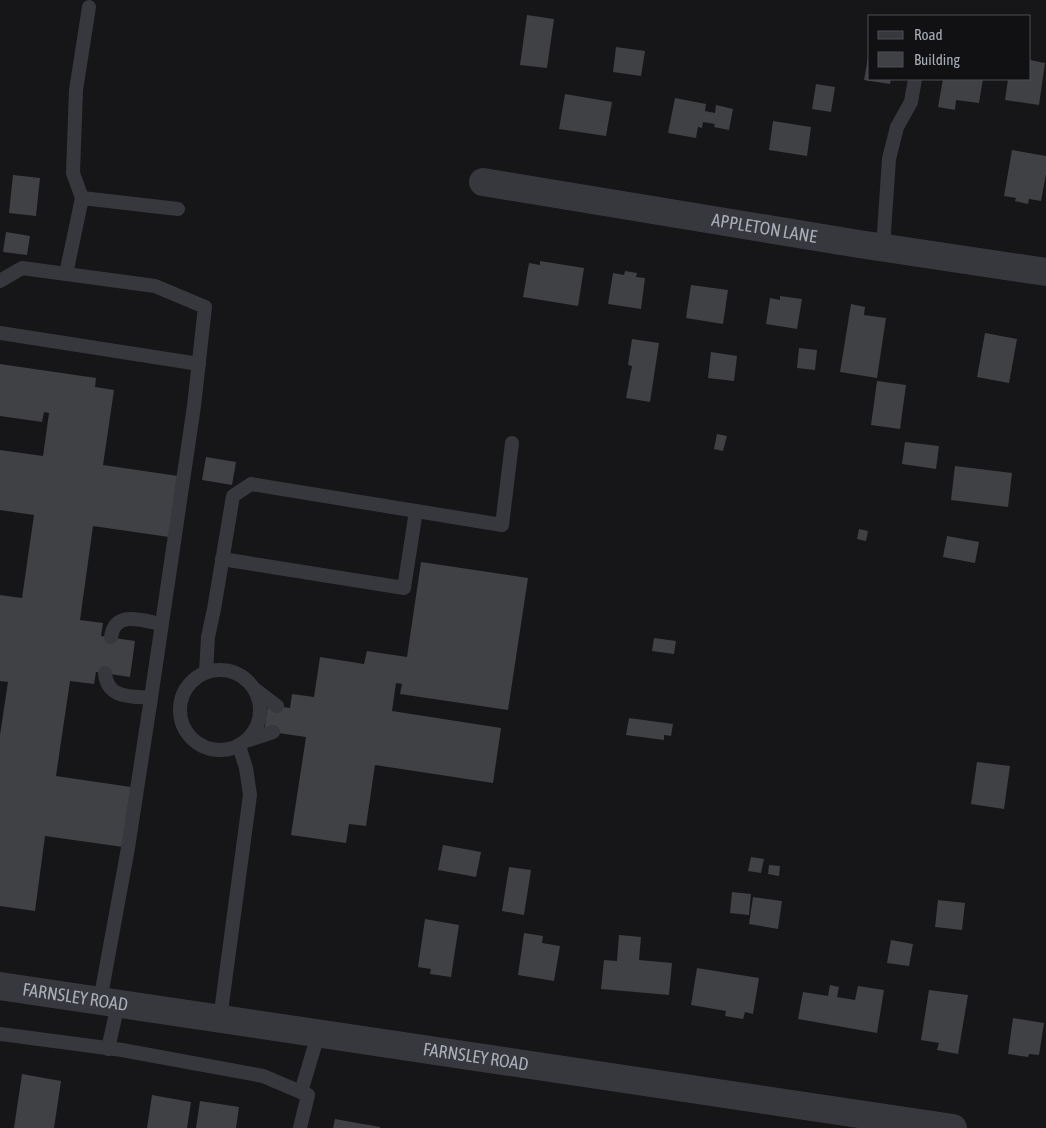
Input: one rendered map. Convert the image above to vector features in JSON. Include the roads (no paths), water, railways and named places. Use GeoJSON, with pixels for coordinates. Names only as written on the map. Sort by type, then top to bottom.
{"type":"FeatureCollection","features":[{"type":"Feature","properties":{"kind":"street","name":"APPLETON LANE"},"geometry":{"type":"LineString","coordinates":[[483,182],[883,248],[1046,272]]}},
{"type":"Feature","properties":{"kind":"street","name":"FARNSLEY ROAD"},"geometry":{"type":"LineString","coordinates":[[0,986],[953,1128]]}},
{"type":"Feature","properties":{"kind":"lane"},"geometry":{"type":"LineString","coordinates":[[66,274],[82,198],[73,173],[75,109],[76,90],[89,7]]}},
{"type":"Feature","properties":{"kind":"lane"},"geometry":{"type":"LineString","coordinates":[[883,248],[889,159],[897,127],[911,102],[915,80]]}},
{"type":"Feature","properties":{"kind":"lane"},"geometry":{"type":"LineString","coordinates":[[82,198],[178,209]]}},
{"type":"Feature","properties":{"kind":"lane"},"geometry":{"type":"LineString","coordinates":[[0,281],[22,268],[155,286],[206,307],[128,848],[109,1002],[108,1049]]}},
{"type":"Feature","properties":{"kind":"lane"},"geometry":{"type":"LineString","coordinates":[[0,333],[199,364]]}},
{"type":"Feature","properties":{"kind":"lane"},"geometry":{"type":"LineString","coordinates":[[206,672],[208,637],[233,496],[251,484],[502,525],[512,443]]}},
{"type":"Feature","properties":{"kind":"lane"},"geometry":{"type":"LineString","coordinates":[[222,558],[404,588],[416,511]]}},
{"type":"Feature","properties":{"kind":"lane"},"geometry":{"type":"LineString","coordinates":[[111,637],[112,629],[118,622],[128,619],[161,624]]}},
{"type":"Feature","properties":{"kind":"lane"},"geometry":{"type":"LineString","coordinates":[[273,732],[224,751],[212,750],[200,745],[190,737],[183,726],[180,713],[181,700],[186,688],[195,679],[206,672],[220,670],[234,672],[246,679],[255,689],[277,706]]}},
{"type":"Feature","properties":{"kind":"lane"},"geometry":{"type":"LineString","coordinates":[[105,673],[106,683],[116,693],[151,698]]}},
{"type":"Feature","properties":{"kind":"lane"},"geometry":{"type":"LineString","coordinates":[[220,1019],[250,795],[244,743],[257,728],[261,715],[260,702],[255,689]]}},
{"type":"Feature","properties":{"kind":"lane"},"geometry":{"type":"LineString","coordinates":[[302,1092],[315,1045],[316,1033]]}},
{"type":"Feature","properties":{"kind":"lane"},"geometry":{"type":"LineString","coordinates":[[0,1034],[108,1049],[263,1076],[308,1095],[300,1128]]}}]}
